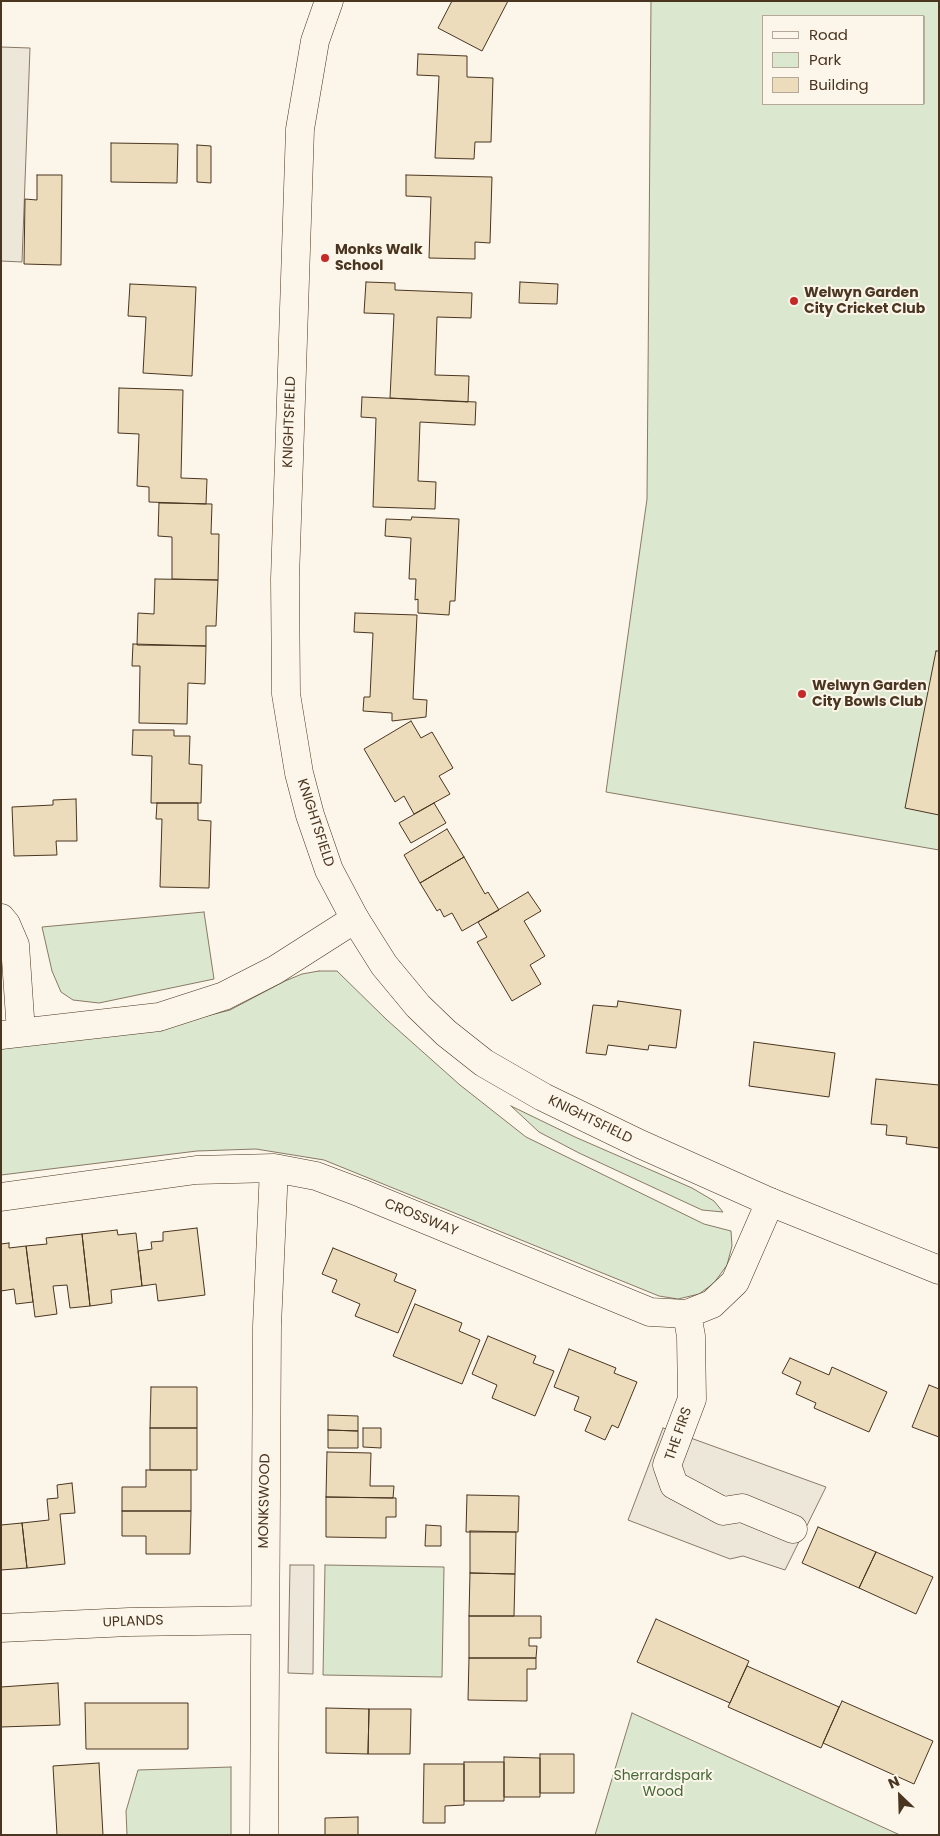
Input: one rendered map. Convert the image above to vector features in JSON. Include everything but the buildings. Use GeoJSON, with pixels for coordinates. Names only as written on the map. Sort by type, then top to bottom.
{"type":"FeatureCollection","features":[{"type":"Feature","properties":{"kind":"street","name":"KNIGHTSFIELD"},"geometry":{"type":"LineString","coordinates":[[329,1],[315,41],[300,130],[285,579],[286,694],[299,773],[310,815],[330,870],[355,919],[384,965],[418,1006],[446,1033],[484,1063],[543,1097],[640,1144],[770,1202],[939,1270]]}},
{"type":"Feature","properties":{"kind":"street"},"geometry":{"type":"LineString","coordinates":[[1,918],[6,924],[15,945],[11,1033],[159,1017],[224,996],[275,970],[355,919]]}},
{"type":"Feature","properties":{"kind":"street","name":"CROSSWAY"},"geometry":{"type":"LineString","coordinates":[[1,1196],[196,1170],[274,1168],[316,1176],[361,1193],[650,1312],[687,1314],[712,1304],[735,1282],[770,1202]]}},
{"type":"Feature","properties":{"kind":"street","name":"MONKSWOOD"},"geometry":{"type":"LineString","coordinates":[[264,1835],[267,1326],[274,1168]]}},
{"type":"Feature","properties":{"kind":"street","name":"THE FIRS"},"geometry":{"type":"LineString","coordinates":[[687,1314],[691,1336],[692,1398],[667,1465],[674,1485],[723,1511],[742,1508],[793,1529]]}},
{"type":"Feature","properties":{"kind":"street","name":"UPLANDS"},"geometry":{"type":"LineString","coordinates":[[1,1628],[129,1622],[264,1620]]}},
{"type":"Feature","properties":{"kind":"green space","name":"Welwyn Garden City Cricket Club"},"geometry":{"type":"Polygon","coordinates":[[[651,1],[939,1],[939,850],[606,792],[647,499],[651,1]]]}},
{"type":"Feature","properties":{"kind":"green space"},"geometry":{"type":"Polygon","coordinates":[[[204,912],[214,979],[99,1003],[73,1000],[61,992],[52,971],[42,927],[204,912]]]}},
{"type":"Feature","properties":{"kind":"green space"},"geometry":{"type":"Polygon","coordinates":[[[319,971],[337,971],[387,1020],[460,1085],[526,1137],[704,1224],[731,1231],[732,1246],[727,1265],[714,1283],[699,1294],[678,1299],[659,1296],[324,1160],[256,1149],[197,1151],[1,1175],[1,1049],[179,1023],[230,1010],[285,981],[302,974],[319,971]]]}},
{"type":"Feature","properties":{"kind":"green space"},"geometry":{"type":"Polygon","coordinates":[[[511,1106],[575,1137],[692,1188],[714,1201],[723,1212],[702,1210],[579,1153],[539,1132],[511,1106]]]}},
{"type":"Feature","properties":{"kind":"green space"},"geometry":{"type":"Polygon","coordinates":[[[325,1565],[444,1567],[442,1677],[323,1675],[325,1565]]]}},
{"type":"Feature","properties":{"kind":"green space","name":"Sherrardspark Wood"},"geometry":{"type":"Polygon","coordinates":[[[632,1713],[900,1835],[595,1835],[632,1713]]]}},
{"type":"Feature","properties":{"kind":"green space"},"geometry":{"type":"Polygon","coordinates":[[[231,1767],[231,1835],[127,1835],[126,1811],[138,1770],[231,1767]]]}},
{"type":"Feature","properties":{"kind":"shaded area"},"geometry":{"type":"Polygon","coordinates":[[[1,47],[30,48],[22,262],[1,261],[1,47]]]}},
{"type":"Feature","properties":{"kind":"shaded area"},"geometry":{"type":"Polygon","coordinates":[[[663,1428],[826,1487],[785,1570],[743,1556],[730,1559],[628,1520],[663,1428]]]}},
{"type":"Feature","properties":{"kind":"shaded area"},"geometry":{"type":"Polygon","coordinates":[[[290,1565],[314,1565],[313,1674],[288,1673],[290,1565]]]}},
{"type":"Feature","properties":{"kind":"place","name":"Monks Walk School"},"geometry":{"type":"Point","coordinates":[325,258]}},
{"type":"Feature","properties":{"kind":"place","name":"Welwyn Garden City Cricket Club"},"geometry":{"type":"Point","coordinates":[794,301]}},
{"type":"Feature","properties":{"kind":"place","name":"Welwyn Garden City Bowls Club"},"geometry":{"type":"Point","coordinates":[802,694]}}]}
